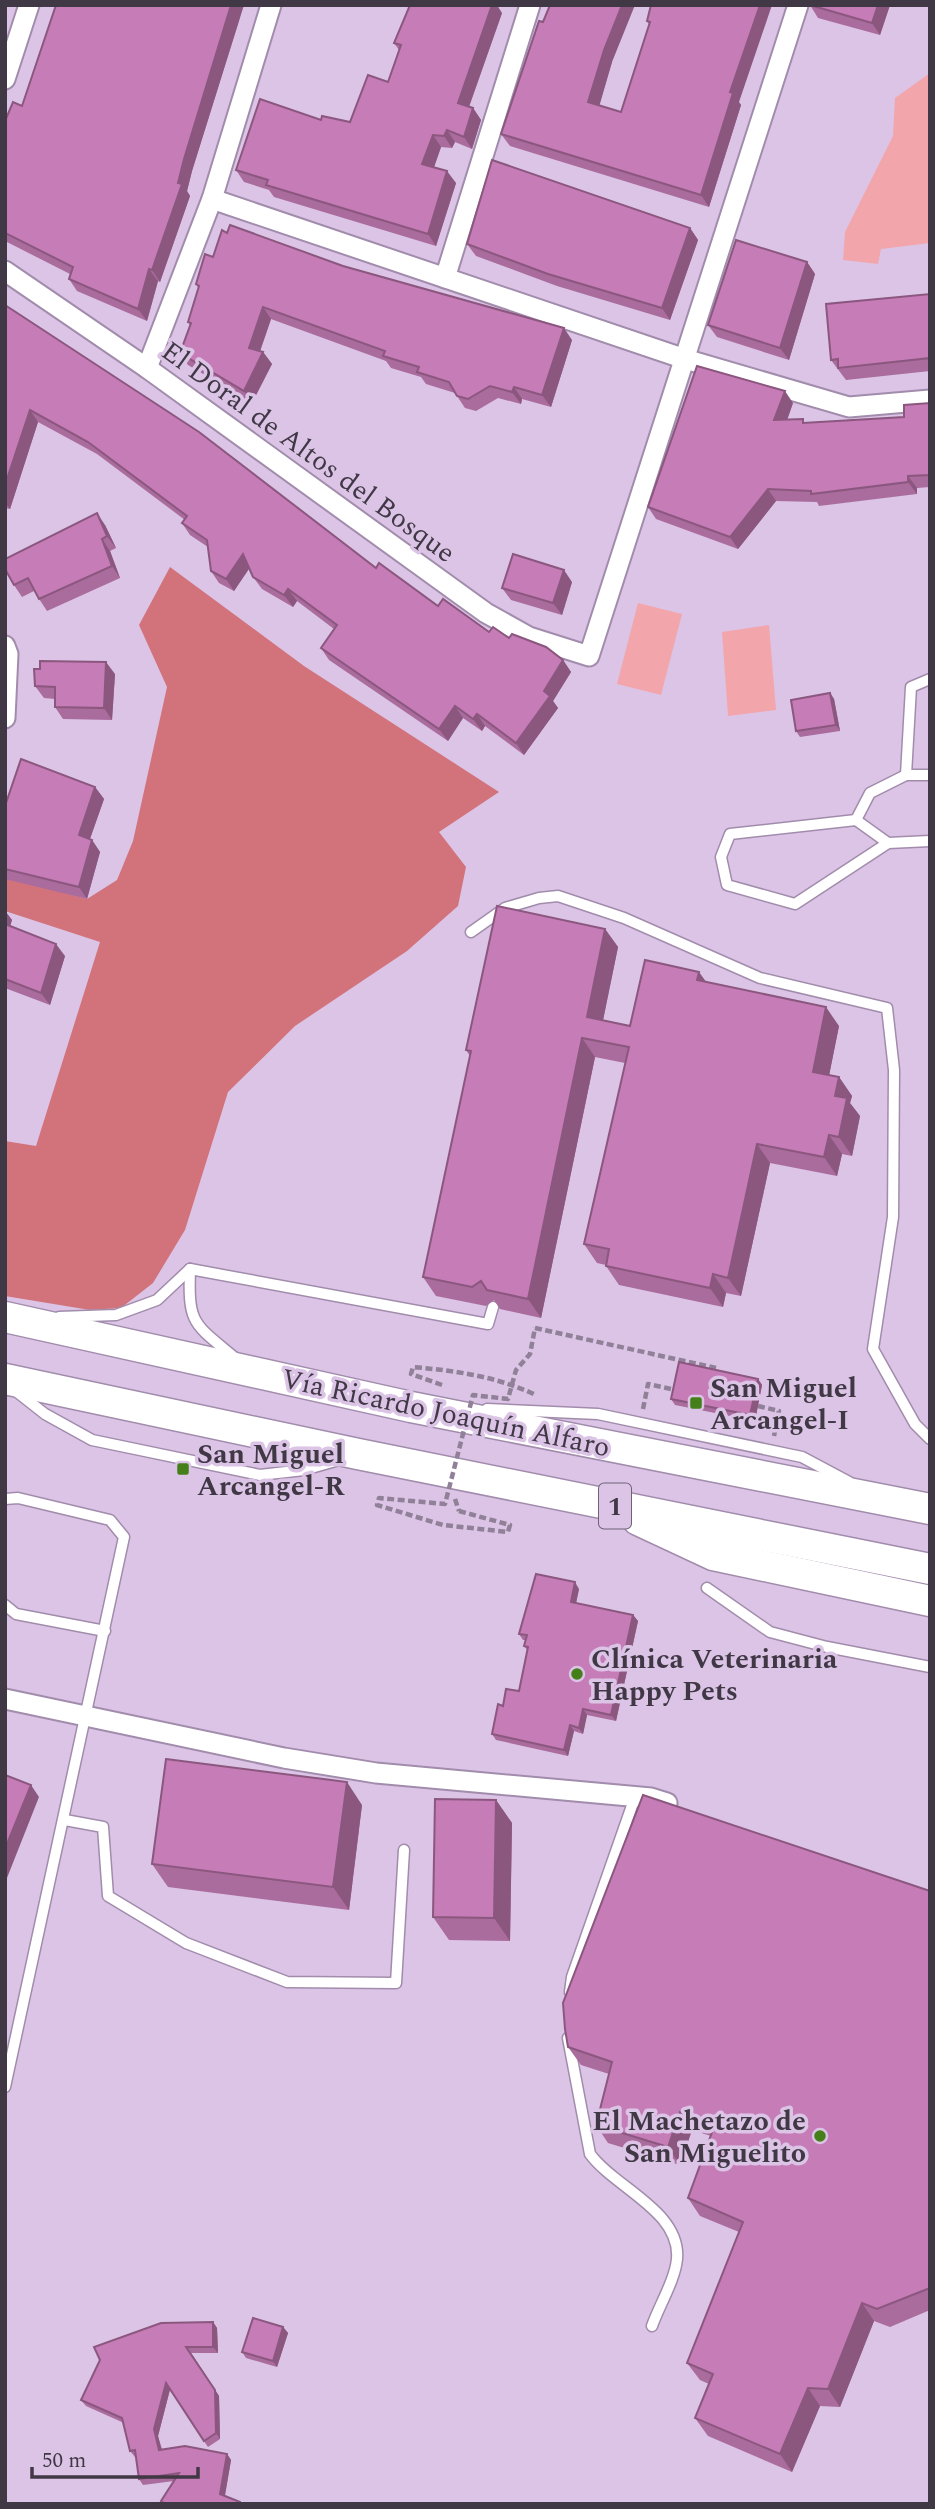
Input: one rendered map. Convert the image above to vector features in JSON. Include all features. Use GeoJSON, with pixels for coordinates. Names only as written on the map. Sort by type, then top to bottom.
{"type":"FeatureCollection","features":[{"type":"Feature","properties":{"kind":"main road","name":"Vía Ricardo Joaquín Alfaro"},"geometry":{"type":"LineString","coordinates":[[10,1317],[411,1407],[887,1503]]}},
{"type":"Feature","properties":{"kind":"main road","name":"Vía Ricardo Joaquín Alfaro"},"geometry":{"type":"LineString","coordinates":[[5,1381],[930,1569]]}},
{"type":"Feature","properties":{"kind":"main road"},"geometry":{"type":"LineString","coordinates":[[887,1503],[930,1509]]}},
{"type":"Feature","properties":{"kind":"main road"},"geometry":{"type":"LineString","coordinates":[[887,1503],[930,1523]]}},
{"type":"Feature","properties":{"kind":"main road"},"geometry":{"type":"LineString","coordinates":[[607,1504],[687,1546],[713,1555],[930,1601]]}},
{"type":"Feature","properties":{"kind":"street"},"geometry":{"type":"LineString","coordinates":[[5,79],[29,5]]}},
{"type":"Feature","properties":{"kind":"street"},"geometry":{"type":"LineString","coordinates":[[147,368],[212,200],[271,5]]}},
{"type":"Feature","properties":{"kind":"street"},"geometry":{"type":"LineString","coordinates":[[445,278],[530,5]]}},
{"type":"Feature","properties":{"kind":"street"},"geometry":{"type":"LineString","coordinates":[[685,359],[798,5]]}},
{"type":"Feature","properties":{"kind":"street"},"geometry":{"type":"LineString","coordinates":[[212,200],[685,359],[849,407],[930,400]]}},
{"type":"Feature","properties":{"kind":"street","name":"El Doral de Altos del Bosque"},"geometry":{"type":"LineString","coordinates":[[5,271],[147,368],[486,613],[529,637],[589,656],[685,359]]}},
{"type":"Feature","properties":{"kind":"street"},"geometry":{"type":"LineString","coordinates":[[5,646],[8,654],[5,718]]}},
{"type":"Feature","properties":{"kind":"street"},"geometry":{"type":"LineString","coordinates":[[5,1699],[284,1758],[376,1773],[651,1798],[684,1809]]}},
{"type":"Feature","properties":{"kind":"lane"},"geometry":{"type":"LineString","coordinates":[[906,775],[911,687],[930,679]]}},
{"type":"Feature","properties":{"kind":"lane"},"geometry":{"type":"LineString","coordinates":[[856,820],[870,793],[906,775],[930,775]]}},
{"type":"Feature","properties":{"kind":"lane"},"geometry":{"type":"LineString","coordinates":[[888,843],[856,820],[730,834],[721,857],[727,885],[795,904],[888,843],[930,841]]}},
{"type":"Feature","properties":{"kind":"lane"},"geometry":{"type":"LineString","coordinates":[[471,932],[505,908],[539,898],[558,896],[624,918],[760,978],[887,1008],[894,1070],[893,1217],[873,1349],[915,1424],[930,1439]]}},
{"type":"Feature","properties":{"kind":"lane"},"geometry":{"type":"LineString","coordinates":[[190,1269],[488,1324],[492,1307]]}},
{"type":"Feature","properties":{"kind":"lane"},"geometry":{"type":"LineString","coordinates":[[10,1317],[116,1315],[157,1300],[190,1269]]}},
{"type":"Feature","properties":{"kind":"lane"},"geometry":{"type":"LineString","coordinates":[[190,1269],[189,1307],[197,1327],[248,1369]]}},
{"type":"Feature","properties":{"kind":"lane"},"geometry":{"type":"LineString","coordinates":[[5,1381],[46,1414],[92,1440],[260,1475],[304,1470],[358,1454]]}},
{"type":"Feature","properties":{"kind":"lane"},"geometry":{"type":"LineString","coordinates":[[411,1407],[579,1411],[640,1423],[771,1451],[820,1465],[887,1503]]}},
{"type":"Feature","properties":{"kind":"lane"},"geometry":{"type":"LineString","coordinates":[[5,1499],[18,1498],[110,1520],[124,1537],[65,1820],[9,2052],[5,2087]]}},
{"type":"Feature","properties":{"kind":"lane"},"geometry":{"type":"LineString","coordinates":[[706,1588],[771,1632],[827,1647],[930,1667]]}},
{"type":"Feature","properties":{"kind":"lane"},"geometry":{"type":"LineString","coordinates":[[5,1605],[16,1614],[105,1632]]}},
{"type":"Feature","properties":{"kind":"lane"},"geometry":{"type":"LineString","coordinates":[[569,1999],[572,1977],[635,1797]]}},
{"type":"Feature","properties":{"kind":"lane"},"geometry":{"type":"LineString","coordinates":[[65,1820],[103,1827],[108,1896],[186,1943],[287,1982],[396,1983],[404,1850]]}},
{"type":"Feature","properties":{"kind":"lane"},"geometry":{"type":"LineString","coordinates":[[567,2021],[590,2154],[600,2168],[653,2210],[674,2234],[677,2260],[652,2326]]}},
{"type":"Feature","properties":{"kind":"path"},"geometry":{"type":"LineString","coordinates":[[461,1391],[508,1399],[516,1370],[530,1354],[535,1328],[716,1368]]}},
{"type":"Feature","properties":{"kind":"path"},"geometry":{"type":"LineString","coordinates":[[448,1387],[411,1374],[413,1367],[476,1373],[506,1381],[537,1395]]}},
{"type":"Feature","properties":{"kind":"path"},"geometry":{"type":"LineString","coordinates":[[640,1423],[648,1384],[678,1391]]}},
{"type":"Feature","properties":{"kind":"path"},"geometry":{"type":"LineString","coordinates":[[459,1511],[510,1525],[508,1532],[443,1525],[377,1505],[379,1498],[445,1504],[473,1395]]}},
{"type":"Feature","properties":{"kind":"path"},"geometry":{"type":"LineString","coordinates":[[758,1406],[779,1411],[771,1451]]}},
{"type":"Feature","properties":{"kind":"shaded area"},"geometry":{"type":"Polygon","coordinates":[[[930,73],[930,243],[881,249],[878,264],[843,260],[845,232],[893,136],[895,98],[930,73]]]}},
{"type":"Feature","properties":{"kind":"shaded area"},"geometry":{"type":"Polygon","coordinates":[[[170,567],[304,666],[499,792],[439,832],[466,867],[458,906],[407,951],[295,1026],[228,1092],[185,1230],[153,1283],[121,1308],[90,1310],[5,1296],[5,1141],[36,1146],[100,942],[5,911],[5,877],[87,899],[117,880],[133,841],[167,687],[139,625],[170,567]]]}},
{"type":"Feature","properties":{"kind":"shaded area"},"geometry":{"type":"Polygon","coordinates":[[[638,603],[682,614],[661,695],[617,684],[638,603]]]}},
{"type":"Feature","properties":{"kind":"shaded area"},"geometry":{"type":"Polygon","coordinates":[[[769,625],[776,710],[728,716],[722,632],[769,625]]]}},
{"type":"Feature","properties":{"kind":"building"},"geometry":{"type":"Polygon","coordinates":[[[56,5],[231,5],[184,159],[178,183],[182,184],[152,270],[149,269],[138,309],[69,279],[73,267],[5,233],[5,121],[13,102],[22,106],[56,5]]]}},
{"type":"Feature","properties":{"kind":"building"},"geometry":{"type":"Polygon","coordinates":[[[410,5],[492,5],[458,103],[473,108],[464,137],[447,130],[444,136],[433,135],[422,164],[447,171],[428,234],[266,185],[268,180],[236,170],[260,99],[321,120],[322,116],[350,122],[368,75],[388,82],[401,45],[394,43],[410,5]]]}},
{"type":"Feature","properties":{"kind":"building"},"geometry":{"type":"Polygon","coordinates":[[[550,5],[622,5],[604,50],[588,102],[621,112],[650,22],[647,21],[651,5],[760,5],[730,92],[733,93],[701,195],[501,134],[539,21],[543,22],[550,5]]]}},
{"type":"Feature","properties":{"kind":"building"},"geometry":{"type":"Polygon","coordinates":[[[810,5],[878,5],[872,23],[810,5]]]}},
{"type":"Feature","properties":{"kind":"building"},"geometry":{"type":"Polygon","coordinates":[[[492,160],[690,228],[662,308],[548,274],[467,244],[492,160]]]}},
{"type":"Feature","properties":{"kind":"building"},"geometry":{"type":"Polygon","coordinates":[[[230,225],[343,266],[564,328],[542,395],[514,387],[512,392],[490,386],[468,399],[457,396],[449,382],[417,372],[419,367],[383,356],[385,351],[263,307],[249,348],[263,352],[244,391],[180,353],[191,323],[188,322],[205,254],[213,257],[222,230],[227,233],[230,225]]]}},
{"type":"Feature","properties":{"kind":"building"},"geometry":{"type":"Polygon","coordinates":[[[736,240],[807,262],[780,348],[708,325],[736,240]]]}},
{"type":"Feature","properties":{"kind":"building"},"geometry":{"type":"Polygon","coordinates":[[[930,294],[930,358],[838,368],[838,359],[831,360],[826,304],[930,294]]]}},
{"type":"Feature","properties":{"kind":"building"},"geometry":{"type":"Polygon","coordinates":[[[5,305],[199,432],[376,568],[379,563],[438,606],[443,599],[489,632],[493,627],[509,638],[512,634],[546,647],[563,660],[544,691],[550,696],[516,743],[477,714],[473,719],[455,706],[439,729],[321,648],[337,625],[288,589],[284,595],[253,577],[243,554],[226,579],[211,571],[207,540],[182,523],[187,516],[88,442],[30,410],[5,485],[5,305]]]}},
{"type":"Feature","properties":{"kind":"building"},"geometry":{"type":"Polygon","coordinates":[[[697,366],[785,391],[774,420],[803,419],[803,423],[904,417],[904,405],[930,403],[930,475],[908,476],[908,482],[811,494],[811,491],[768,489],[730,537],[648,507],[697,366]]]}},
{"type":"Feature","properties":{"kind":"building"},"geometry":{"type":"Polygon","coordinates":[[[97,513],[107,536],[102,539],[112,566],[39,599],[28,578],[14,585],[5,569],[5,559],[97,513]]]}},
{"type":"Feature","properties":{"kind":"building"},"geometry":{"type":"Polygon","coordinates":[[[513,554],[564,570],[553,603],[502,588],[513,554]]]}},
{"type":"Feature","properties":{"kind":"building"},"geometry":{"type":"Polygon","coordinates":[[[40,661],[106,662],[104,708],[55,707],[55,687],[35,686],[34,669],[40,669],[40,661]]]}},
{"type":"Feature","properties":{"kind":"building"},"geometry":{"type":"Polygon","coordinates":[[[830,693],[836,725],[796,731],[791,700],[830,693]]]}},
{"type":"Feature","properties":{"kind":"building"},"geometry":{"type":"Polygon","coordinates":[[[21,759],[95,787],[79,835],[92,840],[79,887],[5,869],[5,806],[21,759]]]}},
{"type":"Feature","properties":{"kind":"building"},"geometry":{"type":"Polygon","coordinates":[[[497,906],[605,929],[587,1017],[630,1026],[645,960],[699,972],[697,980],[826,1007],[813,1072],[839,1077],[835,1096],[847,1098],[839,1137],[829,1135],[824,1157],[757,1144],[728,1278],[713,1274],[710,1288],[606,1266],[609,1249],[584,1244],[629,1047],[582,1038],[528,1299],[487,1290],[481,1281],[472,1287],[423,1277],[471,1051],[466,1050],[497,906]]]}},
{"type":"Feature","properties":{"kind":"building"},"geometry":{"type":"Polygon","coordinates":[[[5,924],[56,944],[41,993],[5,979],[5,924]]]}},
{"type":"Feature","properties":{"kind":"building"},"geometry":{"type":"Polygon","coordinates":[[[679,1362],[758,1379],[750,1415],[671,1399],[679,1362]]]}},
{"type":"Feature","properties":{"kind":"building","name":"Clínica Veterinaria Happy Pets"},"geometry":{"type":"Polygon","coordinates":[[[536,1574],[575,1582],[571,1602],[633,1615],[611,1715],[583,1709],[579,1728],[570,1725],[564,1750],[492,1734],[498,1704],[503,1706],[506,1689],[519,1691],[528,1647],[524,1646],[527,1635],[519,1634],[536,1574]]]}},
{"type":"Feature","properties":{"kind":"building"},"geometry":{"type":"Polygon","coordinates":[[[166,1759],[347,1782],[333,1887],[152,1864],[166,1759]]]}},
{"type":"Feature","properties":{"kind":"building"},"geometry":{"type":"Polygon","coordinates":[[[5,1775],[31,1785],[5,1849],[5,1775]]]}},
{"type":"Feature","properties":{"kind":"building","name":"El Machetazo de San Miguelito"},"geometry":{"type":"Polygon","coordinates":[[[643,1795],[930,1891],[930,2288],[877,2309],[862,2303],[828,2389],[808,2388],[780,2454],[695,2418],[713,2374],[687,2363],[743,2222],[688,2198],[715,2124],[680,2112],[668,2147],[596,2125],[612,2062],[568,2047],[563,2003],[643,1795]]]}},
{"type":"Feature","properties":{"kind":"building"},"geometry":{"type":"Polygon","coordinates":[[[435,1799],[496,1800],[494,1918],[433,1917],[435,1799]]]}},
{"type":"Feature","properties":{"kind":"building"},"geometry":{"type":"Polygon","coordinates":[[[253,2318],[283,2327],[273,2361],[242,2352],[253,2318]]]}},
{"type":"Feature","properties":{"kind":"building"},"geometry":{"type":"Polygon","coordinates":[[[213,2322],[213,2347],[186,2347],[215,2390],[216,2433],[204,2441],[166,2383],[154,2429],[159,2450],[185,2446],[227,2454],[220,2494],[240,2504],[165,2504],[161,2501],[179,2473],[139,2479],[135,2450],[130,2451],[122,2418],[81,2400],[100,2360],[94,2347],[161,2323],[213,2322]]]}},
{"type":"Feature","properties":{"kind":"place","name":"San Miguel Arcangel-I"},"geometry":{"type":"Point","coordinates":[696,1403]}},
{"type":"Feature","properties":{"kind":"place","name":"San Miguel Arcangel-R"},"geometry":{"type":"Point","coordinates":[183,1469]}},
{"type":"Feature","properties":{"kind":"place","name":"Clínica Veterinaria Happy Pets"},"geometry":{"type":"Point","coordinates":[577,1674]}},
{"type":"Feature","properties":{"kind":"place","name":"El Machetazo de San Miguelito"},"geometry":{"type":"Point","coordinates":[820,2136]}}]}
